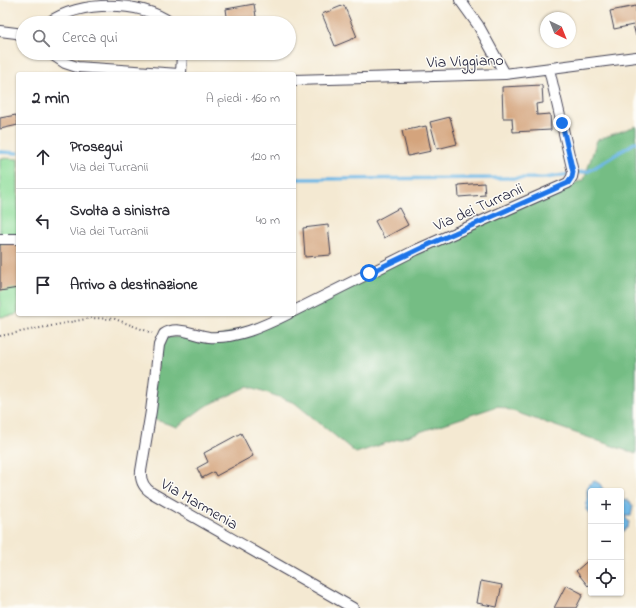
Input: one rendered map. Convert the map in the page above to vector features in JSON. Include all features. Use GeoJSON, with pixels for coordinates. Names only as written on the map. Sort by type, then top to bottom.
{"type":"FeatureCollection","features":[{"type":"Feature","properties":{"kind":"street"},"geometry":{"type":"LineString","coordinates":[[57,16],[75,7],[120,0],[144,5],[160,16]]}},
{"type":"Feature","properties":{"kind":"street"},"geometry":{"type":"LineString","coordinates":[[460,0],[478,25],[505,74]]}},
{"type":"Feature","properties":{"kind":"street"},"geometry":{"type":"LineString","coordinates":[[0,31],[16,33]]}},
{"type":"Feature","properties":{"kind":"street","name":"Via Viggiano"},"geometry":{"type":"LineString","coordinates":[[296,80],[505,74],[636,56]]}},
{"type":"Feature","properties":{"kind":"street"},"geometry":{"type":"LineString","coordinates":[[60,60],[77,67],[151,72]]}},
{"type":"Feature","properties":{"kind":"street"},"geometry":{"type":"LineString","coordinates":[[180,72],[181,60]]}},
{"type":"Feature","properties":{"kind":"street","name":"Via dei Turranii"},"geometry":{"type":"LineString","coordinates":[[296,310],[430,244],[531,198],[565,186],[571,180],[573,175],[549,69]]}},
{"type":"Feature","properties":{"kind":"street"},"geometry":{"type":"LineString","coordinates":[[0,239],[16,239]]}},
{"type":"Feature","properties":{"kind":"street"},"geometry":{"type":"LineString","coordinates":[[161,337],[170,331],[176,330],[208,337],[229,336],[256,328],[283,316]]}},
{"type":"Feature","properties":{"kind":"street","name":"Via Marmenia"},"geometry":{"type":"LineString","coordinates":[[161,337],[141,471],[141,479],[145,487],[152,493],[353,608]]}},
{"type":"Feature","properties":{"kind":"path"},"geometry":{"type":"LineString","coordinates":[[0,336],[91,318],[115,319],[161,337]]}},
{"type":"Feature","properties":{"kind":"green space"},"geometry":{"type":"Polygon","coordinates":[[[636,126],[636,454],[498,406],[356,453],[295,403],[249,386],[204,407],[177,427],[150,418],[161,337],[218,337],[277,316],[296,316],[296,309],[565,186],[584,180],[597,140],[636,126]]]}},
{"type":"Feature","properties":{"kind":"green space"},"geometry":{"type":"Polygon","coordinates":[[[0,158],[16,159],[16,314],[0,317],[0,158]]]}},
{"type":"Feature","properties":{"kind":"water"},"geometry":{"type":"Polygon","coordinates":[[[595,481],[600,484],[602,488],[588,488],[588,512],[586,510],[587,489],[592,483],[595,481]]]}},
{"type":"Feature","properties":{"kind":"water"},"geometry":{"type":"Polygon","coordinates":[[[624,499],[628,500],[633,506],[631,516],[624,516],[624,499]]]}},
{"type":"Feature","properties":{"kind":"water"},"geometry":{"type":"Polygon","coordinates":[[[624,516],[629,522],[628,527],[624,530],[624,516]]]}},
{"type":"Feature","properties":{"kind":"building"},"geometry":{"type":"Polygon","coordinates":[[[254,4],[256,16],[227,16],[226,9],[254,4]]]}},
{"type":"Feature","properties":{"kind":"building"},"geometry":{"type":"Polygon","coordinates":[[[344,5],[357,37],[335,46],[322,14],[344,5]]]}},
{"type":"Feature","properties":{"kind":"building"},"geometry":{"type":"Polygon","coordinates":[[[636,6],[636,36],[633,25],[614,29],[610,11],[636,6]]]}},
{"type":"Feature","properties":{"kind":"building"},"geometry":{"type":"Polygon","coordinates":[[[542,85],[543,103],[536,104],[537,115],[550,114],[551,130],[513,132],[512,118],[503,118],[502,87],[542,85]]]}},
{"type":"Feature","properties":{"kind":"building"},"geometry":{"type":"Polygon","coordinates":[[[16,115],[16,125],[0,129],[0,118],[16,115]]]}},
{"type":"Feature","properties":{"kind":"building"},"geometry":{"type":"Polygon","coordinates":[[[450,117],[457,144],[437,149],[430,122],[450,117]]]}},
{"type":"Feature","properties":{"kind":"building"},"geometry":{"type":"Polygon","coordinates":[[[426,126],[431,151],[408,156],[402,131],[426,126]]]}},
{"type":"Feature","properties":{"kind":"building"},"geometry":{"type":"Polygon","coordinates":[[[484,183],[485,195],[459,197],[458,185],[484,183]]]}},
{"type":"Feature","properties":{"kind":"building"},"geometry":{"type":"Polygon","coordinates":[[[399,208],[408,225],[384,238],[375,221],[399,208]]]}},
{"type":"Feature","properties":{"kind":"building"},"geometry":{"type":"Polygon","coordinates":[[[328,225],[331,255],[305,257],[303,228],[328,225]]]}},
{"type":"Feature","properties":{"kind":"building"},"geometry":{"type":"Polygon","coordinates":[[[16,241],[16,288],[0,291],[0,244],[16,241]]]}},
{"type":"Feature","properties":{"kind":"building"},"geometry":{"type":"Polygon","coordinates":[[[241,433],[253,456],[216,476],[214,472],[202,478],[197,468],[208,462],[204,453],[241,433]]]}},
{"type":"Feature","properties":{"kind":"building"},"geometry":{"type":"Polygon","coordinates":[[[588,561],[588,586],[576,571],[588,561]]]}},
{"type":"Feature","properties":{"kind":"building"},"geometry":{"type":"Polygon","coordinates":[[[481,581],[502,585],[497,607],[477,603],[481,581]]]}},
{"type":"Feature","properties":{"kind":"building"},"geometry":{"type":"Polygon","coordinates":[[[566,585],[583,594],[576,608],[554,608],[566,585]]]}},
{"type":"Feature","properties":{"kind":"waterway"},"geometry":{"type":"LineString","coordinates":[[296,179],[545,178],[589,171],[636,142]]}},
{"type":"Feature","properties":{"kind":"waterway"},"geometry":{"type":"LineString","coordinates":[[0,152],[16,153]]}},
{"type":"Feature","properties":{"kind":"route"},"geometry":{"type":"LineString","coordinates":[[369,273],[531,198],[565,186],[571,180],[573,172],[562,123]]}}]}
